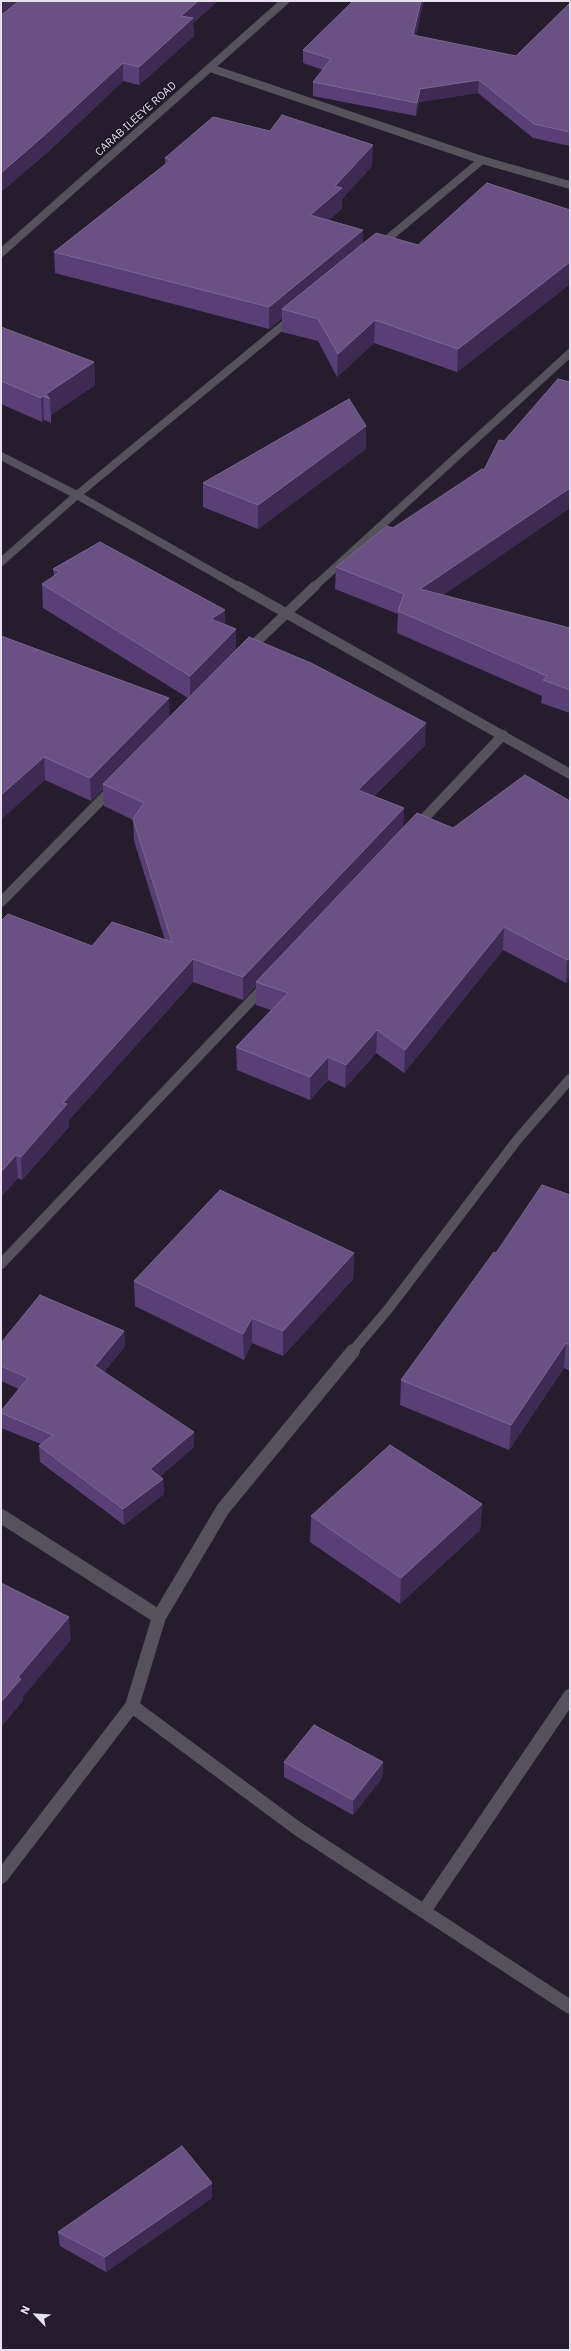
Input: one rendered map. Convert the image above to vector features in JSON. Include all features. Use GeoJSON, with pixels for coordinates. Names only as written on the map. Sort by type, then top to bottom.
{"type":"FeatureCollection","features":[{"type":"Feature","properties":{"kind":"street","name":"CARAB ILEEYE ROAD"},"geometry":{"type":"LineString","coordinates":[[1,253],[285,1]]}},
{"type":"Feature","properties":{"kind":"street"},"geometry":{"type":"LineString","coordinates":[[210,68],[482,160],[570,185]]}},
{"type":"Feature","properties":{"kind":"street"},"geometry":{"type":"LineString","coordinates":[[372,252],[482,160]]}},
{"type":"Feature","properties":{"kind":"street"},"geometry":{"type":"LineString","coordinates":[[1,562],[77,495],[298,313]]}},
{"type":"Feature","properties":{"kind":"street"},"geometry":{"type":"LineString","coordinates":[[241,658],[286,612],[570,353]]}},
{"type":"Feature","properties":{"kind":"street"},"geometry":{"type":"LineString","coordinates":[[1,456],[77,495],[570,774]]}},
{"type":"Feature","properties":{"kind":"street"},"geometry":{"type":"LineString","coordinates":[[410,833],[503,735]]}},
{"type":"Feature","properties":{"kind":"street"},"geometry":{"type":"LineString","coordinates":[[1,902],[118,782]]}},
{"type":"Feature","properties":{"kind":"street"},"geometry":{"type":"LineString","coordinates":[[1,1264],[274,977]]}},
{"type":"Feature","properties":{"kind":"street"},"geometry":{"type":"LineString","coordinates":[[1,1877],[132,1706],[159,1617],[223,1509],[389,1308],[517,1140],[570,1079]]}},
{"type":"Feature","properties":{"kind":"street"},"geometry":{"type":"LineString","coordinates":[[1,1516],[159,1617]]}},
{"type":"Feature","properties":{"kind":"street"},"geometry":{"type":"LineString","coordinates":[[424,1911],[570,1696]]}},
{"type":"Feature","properties":{"kind":"street"},"geometry":{"type":"LineString","coordinates":[[132,1706],[298,1829],[570,2007]]}},
{"type":"Feature","properties":{"kind":"building"},"geometry":{"type":"Polygon","coordinates":[[[19,1],[198,1],[181,16],[193,18],[139,67],[123,63],[1,173],[1,14],[19,1]]]}},
{"type":"Feature","properties":{"kind":"building"},"geometry":{"type":"Polygon","coordinates":[[[353,1],[421,1],[413,35],[516,56],[570,3],[570,132],[534,124],[479,80],[420,89],[417,103],[313,82],[331,59],[303,50],[353,1]]]}},
{"type":"Feature","properties":{"kind":"building"},"geometry":{"type":"Polygon","coordinates":[[[282,115],[373,145],[335,186],[342,188],[310,215],[363,230],[269,307],[54,252],[171,160],[165,158],[213,117],[270,131],[282,115]]]}},
{"type":"Feature","properties":{"kind":"building"},"geometry":{"type":"Polygon","coordinates":[[[487,183],[570,210],[570,262],[458,349],[375,320],[338,354],[318,319],[282,309],[376,233],[418,245],[487,183]]]}},
{"type":"Feature","properties":{"kind":"building"},"geometry":{"type":"Polygon","coordinates":[[[1,327],[94,362],[46,394],[50,399],[43,396],[41,398],[1,381],[1,327]]]}},
{"type":"Feature","properties":{"kind":"building"},"geometry":{"type":"Polygon","coordinates":[[[558,379],[570,382],[570,488],[420,589],[570,628],[570,690],[543,680],[547,676],[398,611],[404,594],[336,567],[387,526],[393,528],[482,469],[484,470],[499,440],[504,441],[558,379]]]}},
{"type":"Feature","properties":{"kind":"building"},"geometry":{"type":"Polygon","coordinates":[[[349,399],[366,426],[258,505],[203,483],[349,399]]]}},
{"type":"Feature","properties":{"kind":"building"},"geometry":{"type":"Polygon","coordinates":[[[100,542],[225,610],[211,619],[236,629],[190,676],[42,584],[60,572],[53,569],[100,542]]]}},
{"type":"Feature","properties":{"kind":"building"},"geometry":{"type":"Polygon","coordinates":[[[1,636],[169,698],[90,778],[44,757],[1,795],[1,636]]]}},
{"type":"Feature","properties":{"kind":"building"},"geometry":{"type":"Polygon","coordinates":[[[249,637],[311,663],[426,723],[358,790],[404,808],[243,977],[193,959],[63,1103],[67,1104],[21,1157],[16,1155],[1,1172],[1,921],[8,914],[92,946],[112,922],[172,942],[133,819],[144,803],[103,784],[249,637]]]}},
{"type":"Feature","properties":{"kind":"building"},"geometry":{"type":"Polygon","coordinates":[[[525,775],[570,801],[570,958],[567,960],[504,927],[405,1050],[377,1030],[346,1065],[328,1057],[310,1077],[236,1047],[288,993],[256,982],[417,813],[453,828],[525,775]]]}},
{"type":"Feature","properties":{"kind":"building"},"geometry":{"type":"Polygon","coordinates":[[[542,1185],[570,1195],[570,1345],[566,1343],[511,1425],[401,1380],[494,1252],[496,1253],[542,1185]]]}},
{"type":"Feature","properties":{"kind":"building"},"geometry":{"type":"Polygon","coordinates":[[[220,1190],[354,1253],[283,1331],[252,1318],[243,1334],[134,1281],[220,1190]]]}},
{"type":"Feature","properties":{"kind":"building"},"geometry":{"type":"Polygon","coordinates":[[[40,1295],[124,1331],[95,1366],[194,1432],[150,1469],[163,1479],[123,1509],[39,1446],[53,1435],[1,1413],[1,1411],[28,1378],[1,1366],[1,1343],[40,1295]]]}},
{"type":"Feature","properties":{"kind":"building"},"geometry":{"type":"Polygon","coordinates":[[[390,1445],[482,1504],[401,1578],[311,1516],[390,1445]]]}},
{"type":"Feature","properties":{"kind":"building"},"geometry":{"type":"Polygon","coordinates":[[[1,1583],[69,1617],[18,1677],[21,1679],[1,1702],[1,1583]]]}},
{"type":"Feature","properties":{"kind":"building"},"geometry":{"type":"Polygon","coordinates":[[[314,1725],[383,1762],[353,1800],[284,1762],[314,1725]]]}},
{"type":"Feature","properties":{"kind":"building"},"geometry":{"type":"Polygon","coordinates":[[[182,2146],[212,2183],[105,2257],[58,2232],[182,2146]]]}}]}
